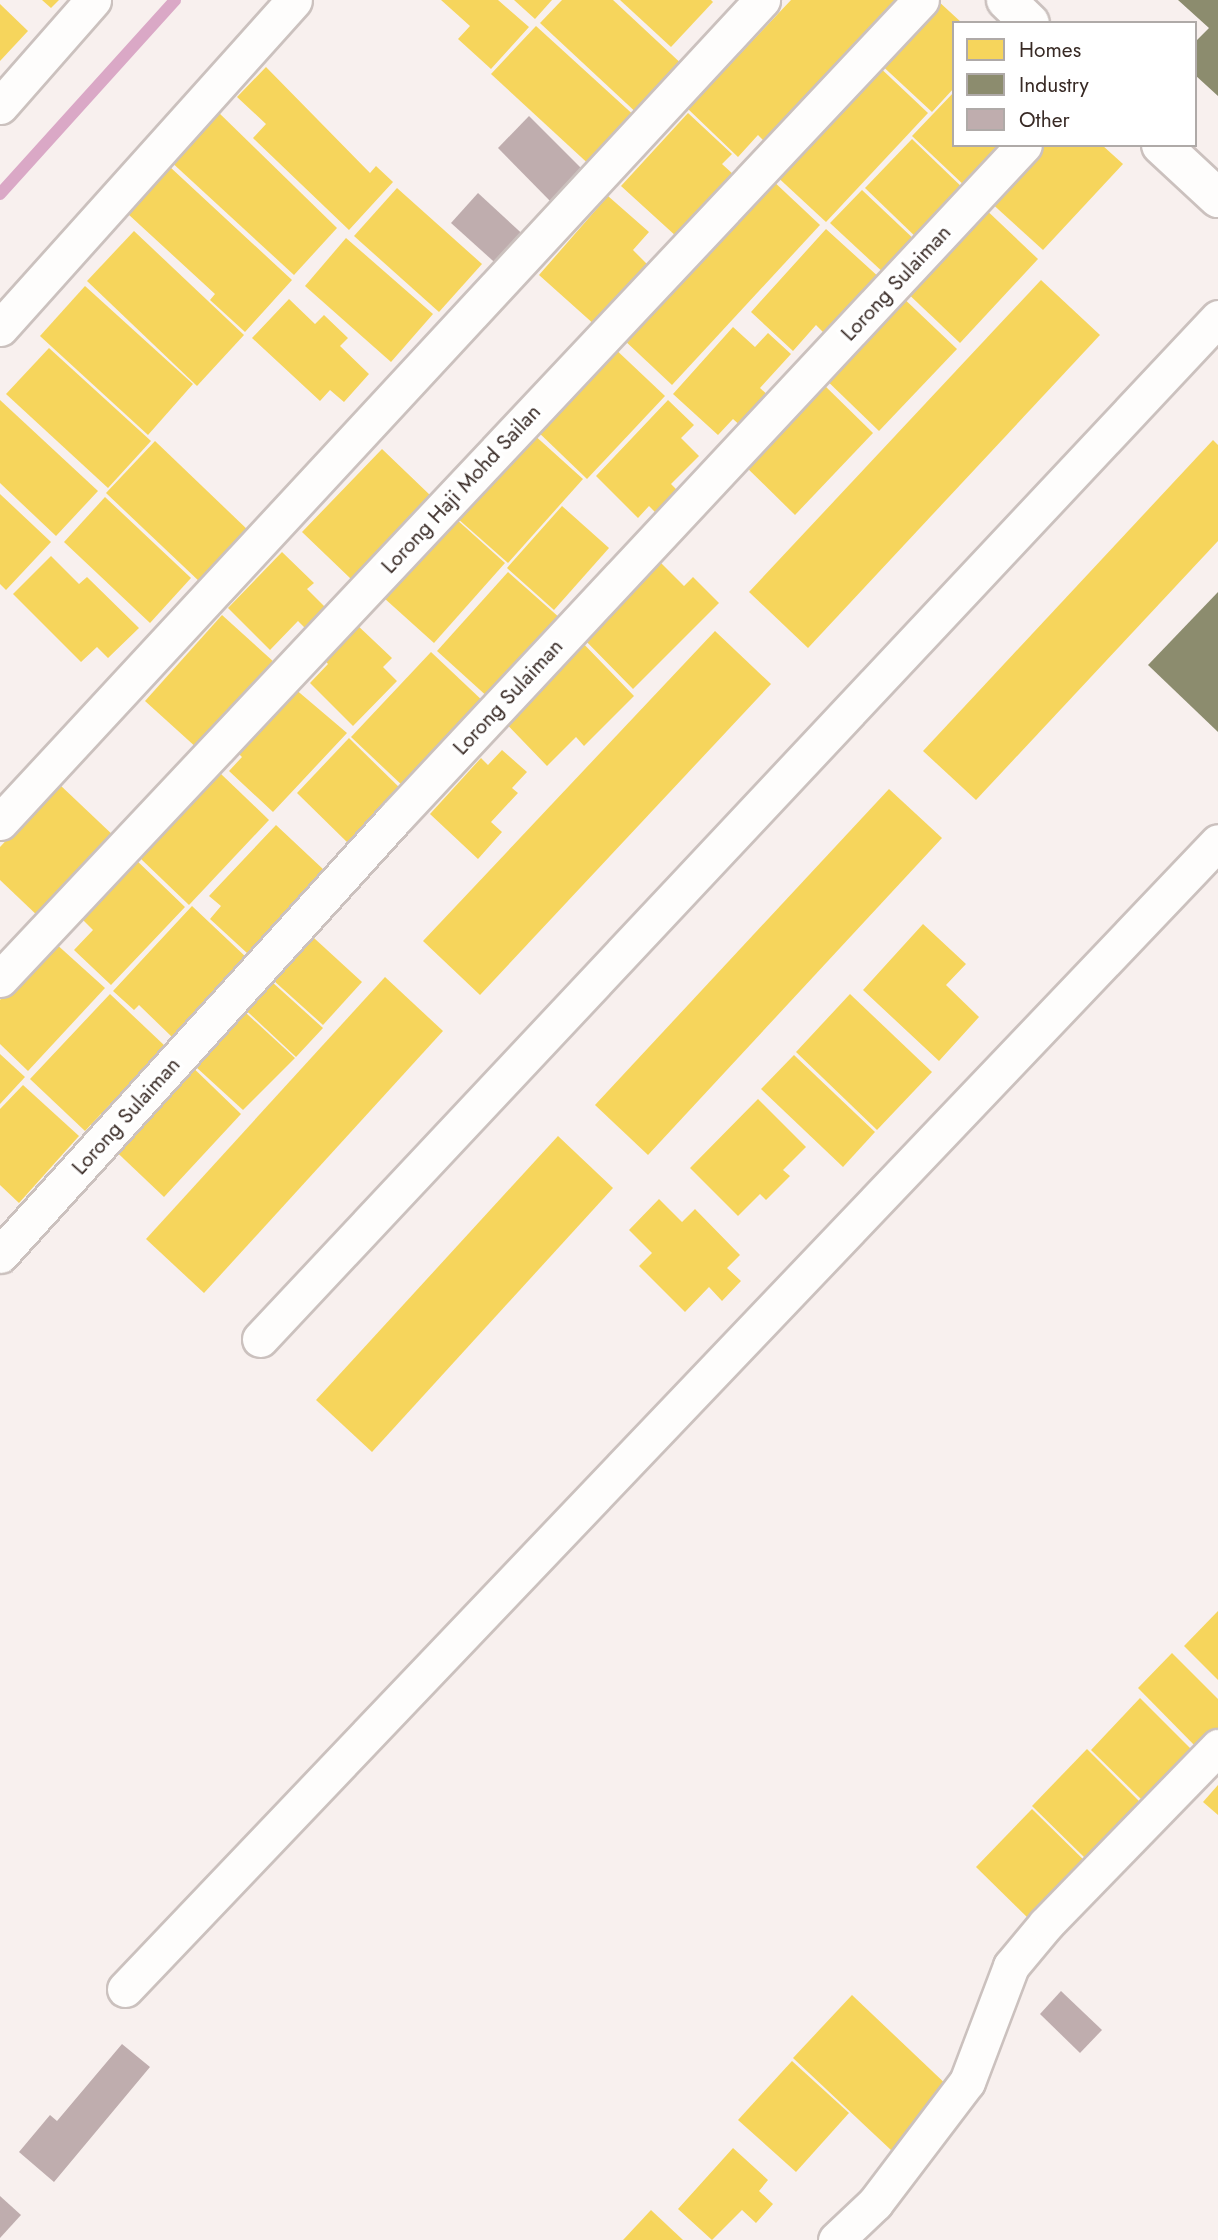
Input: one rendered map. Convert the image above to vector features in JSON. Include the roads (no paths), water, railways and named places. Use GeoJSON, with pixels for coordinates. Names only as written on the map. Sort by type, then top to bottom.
{"type":"FeatureCollection","features":[{"type":"Feature","properties":{"kind":"street"},"geometry":{"type":"LineString","coordinates":[[0,106],[93,0]]}},
{"type":"Feature","properties":{"kind":"street"},"geometry":{"type":"LineString","coordinates":[[0,328],[293,0]]}},
{"type":"Feature","properties":{"kind":"street"},"geometry":{"type":"LineString","coordinates":[[0,822],[762,0]]}},
{"type":"Feature","properties":{"kind":"street","name":"Lorong Haji Mohd Sailan"},"geometry":{"type":"LineString","coordinates":[[0,979],[921,0]]}},
{"type":"Feature","properties":{"kind":"street"},"geometry":{"type":"LineString","coordinates":[[1006,0],[1028,21]]}},
{"type":"Feature","properties":{"kind":"street","name":"Lorong Sulaiman"},"geometry":{"type":"LineString","coordinates":[[0,1255],[395,818],[1022,147]]}},
{"type":"Feature","properties":{"kind":"street"},"geometry":{"type":"LineString","coordinates":[[1163,147],[1218,198]]}},
{"type":"Feature","properties":{"kind":"street"},"geometry":{"type":"LineString","coordinates":[[260,1339],[1218,318]]}},
{"type":"Feature","properties":{"kind":"street"},"geometry":{"type":"LineString","coordinates":[[125,1989],[1218,842]]}},
{"type":"Feature","properties":{"kind":"street"},"geometry":{"type":"LineString","coordinates":[[836,2240],[875,2203],[967,2082],[1012,1966],[1046,1924],[1218,1747]]}},
{"type":"Feature","properties":{"kind":"waterway"},"geometry":{"type":"LineString","coordinates":[[0,194],[175,0]]}}]}
